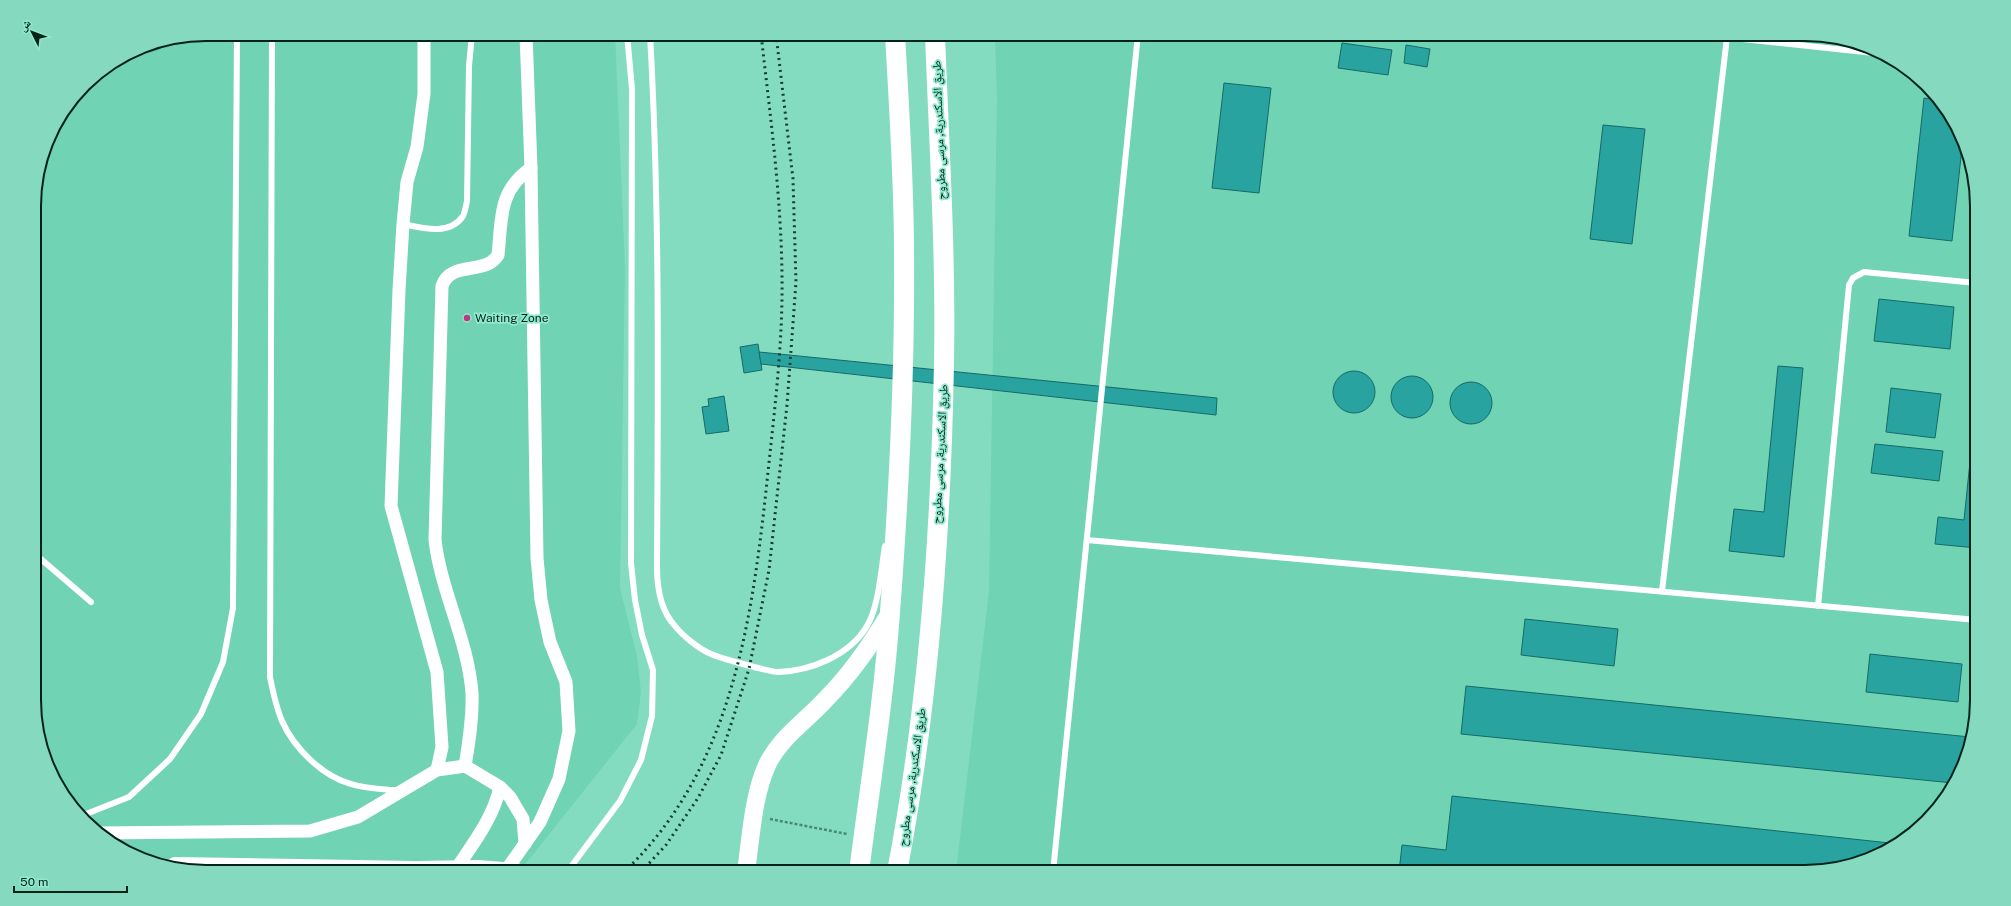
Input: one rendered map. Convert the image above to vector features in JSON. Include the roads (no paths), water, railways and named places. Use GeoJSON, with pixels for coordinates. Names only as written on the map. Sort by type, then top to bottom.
{"type":"FeatureCollection","features":[{"type":"Feature","properties":{"kind":"main road"},"geometry":{"type":"LineString","coordinates":[[860,865],[879,726],[890,613],[899,472],[903,362],[904,252],[901,143],[895,41]]}},
{"type":"Feature","properties":{"kind":"main road","name":"طريق الاسكندرية, مرسى مطروح"},"geometry":{"type":"LineString","coordinates":[[898,865],[920,733],[941,473],[944,363],[944,252],[935,41]]}},
{"type":"Feature","properties":{"kind":"street"},"geometry":{"type":"LineString","coordinates":[[424,41],[424,94],[417,147],[408,182],[403,224],[391,506],[437,672],[442,747],[437,770]]}},
{"type":"Feature","properties":{"kind":"street"},"geometry":{"type":"LineString","coordinates":[[510,865],[540,822],[560,779],[569,731],[566,682],[550,642],[540,600],[536,558],[531,168],[526,41]]}},
{"type":"Feature","properties":{"kind":"street"},"geometry":{"type":"LineString","coordinates":[[465,766],[471,718],[472,692],[467,666],[440,572],[437,556],[435,524],[442,286],[446,277],[454,272],[488,265],[496,259],[498,255],[505,201],[508,191],[514,182],[531,168]]}},
{"type":"Feature","properties":{"kind":"street"},"geometry":{"type":"LineString","coordinates":[[757,865],[771,790],[779,768],[824,702],[861,658],[890,613]]}},
{"type":"Feature","properties":{"kind":"street"},"geometry":{"type":"LineString","coordinates":[[747,865],[760,784],[769,761],[784,740],[824,702]]}},
{"type":"Feature","properties":{"kind":"street"},"geometry":{"type":"LineString","coordinates":[[108,833],[310,831],[358,817],[437,770],[465,766],[500,787],[510,797],[523,819],[525,844]]}},
{"type":"Feature","properties":{"kind":"street"},"geometry":{"type":"LineString","coordinates":[[459,865],[496,806],[500,787]]}},
{"type":"Feature","properties":{"kind":"lane"},"geometry":{"type":"LineString","coordinates":[[86,814],[129,797],[170,759],[201,714],[223,662],[233,608],[237,41]]}},
{"type":"Feature","properties":{"kind":"lane"},"geometry":{"type":"LineString","coordinates":[[272,41],[270,677],[274,700],[283,722],[295,742],[311,760],[330,774],[351,784],[401,791]]}},
{"type":"Feature","properties":{"kind":"lane"},"geometry":{"type":"LineString","coordinates":[[403,224],[428,230],[445,228],[457,222],[463,215],[467,201],[469,66],[471,41]]}},
{"type":"Feature","properties":{"kind":"lane"},"geometry":{"type":"LineString","coordinates":[[572,865],[620,802],[641,760],[652,716],[652,670],[641,628],[631,563],[632,89],[628,41]]}},
{"type":"Feature","properties":{"kind":"lane"},"geometry":{"type":"LineString","coordinates":[[650,41],[655,111],[658,305],[657,589],[664,610],[674,626],[710,654],[777,672],[811,666],[836,655],[852,644],[867,626],[874,607],[887,537]]}},
{"type":"Feature","properties":{"kind":"lane"},"geometry":{"type":"LineString","coordinates":[[1054,865],[1137,41]]}},
{"type":"Feature","properties":{"kind":"lane"},"geometry":{"type":"LineString","coordinates":[[1662,591],[1727,41]]}},
{"type":"Feature","properties":{"kind":"lane"},"geometry":{"type":"LineString","coordinates":[[1779,41],[1862,51]]}},
{"type":"Feature","properties":{"kind":"lane"},"geometry":{"type":"LineString","coordinates":[[1818,606],[1849,285],[1853,278],[1864,272],[1970,282]]}},
{"type":"Feature","properties":{"kind":"lane"},"geometry":{"type":"LineString","coordinates":[[888,530],[899,472]]}},
{"type":"Feature","properties":{"kind":"lane"},"geometry":{"type":"LineString","coordinates":[[1087,540],[1970,619]]}},
{"type":"Feature","properties":{"kind":"lane"},"geometry":{"type":"LineString","coordinates":[[41,559],[90,602]]}},
{"type":"Feature","properties":{"kind":"railway"},"geometry":{"type":"LineString","coordinates":[[630,865],[661,831],[691,786],[714,737],[732,686],[745,634],[755,580],[776,398],[782,300],[780,214],[762,41]]}},
{"type":"Feature","properties":{"kind":"railway"},"geometry":{"type":"LineString","coordinates":[[647,865],[666,845],[698,798],[721,755],[749,669],[769,570],[787,405],[796,282],[793,179],[777,41]]}},
{"type":"Feature","properties":{"kind":"place","name":"Waiting Zone"},"geometry":{"type":"Point","coordinates":[467,318]}}]}
